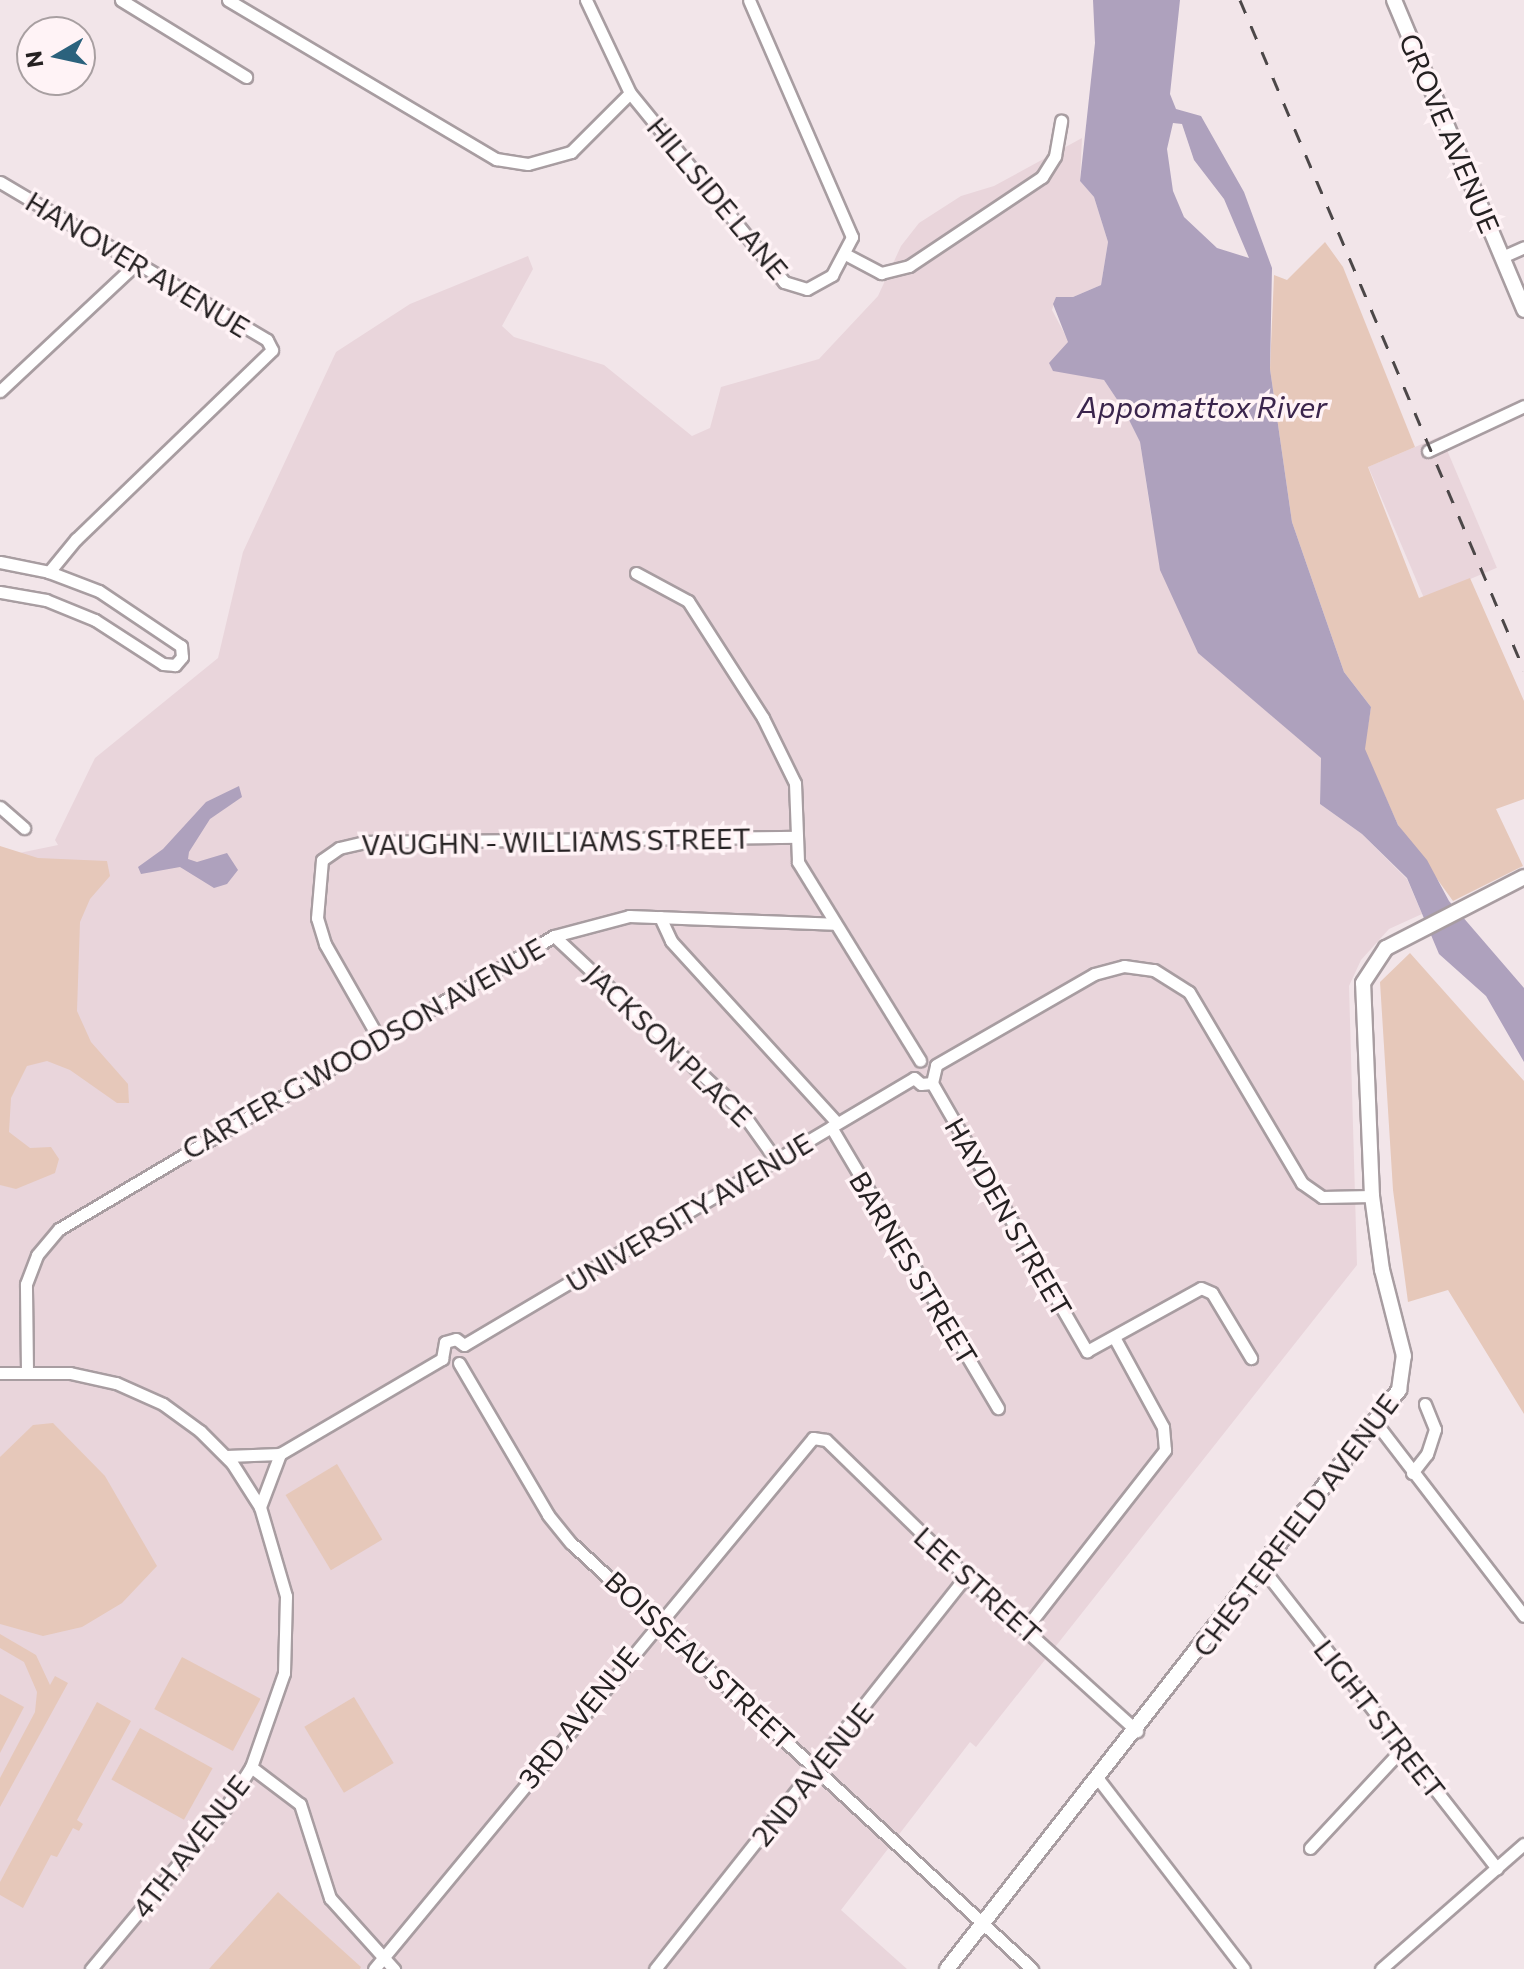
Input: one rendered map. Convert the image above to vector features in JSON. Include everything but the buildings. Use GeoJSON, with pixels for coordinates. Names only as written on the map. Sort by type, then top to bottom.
{"type":"FeatureCollection","features":[{"type":"Feature","properties":{"kind":"main road","name":"GROVE AVENUE"},"geometry":{"type":"LineString","coordinates":[[1394,0],[1524,310]]}},
{"type":"Feature","properties":{"kind":"main road","name":"CHESTERFIELD AVENUE"},"geometry":{"type":"LineString","coordinates":[[947,1969],[1099,1780],[1399,1390],[1405,1368],[1382,1270],[1372,1196],[1371,1090],[1361,996],[1375,959],[1417,930],[1524,877]]}},
{"type":"Feature","properties":{"kind":"street"},"geometry":{"type":"LineString","coordinates":[[121,0],[246,77]]}},
{"type":"Feature","properties":{"kind":"street"},"geometry":{"type":"LineString","coordinates":[[228,0],[496,159],[528,164],[571,152],[630,93],[586,0]]}},
{"type":"Feature","properties":{"kind":"street"},"geometry":{"type":"LineString","coordinates":[[749,0],[850,230],[851,246],[845,254],[881,273],[909,266],[1042,177],[1055,156],[1061,121]]}},
{"type":"Feature","properties":{"kind":"street","name":"HILLSIDE LANE"},"geometry":{"type":"LineString","coordinates":[[630,93],[784,282],[797,289],[814,287],[832,275],[845,254]]}},
{"type":"Feature","properties":{"kind":"street","name":"HANOVER AVENUE"},"geometry":{"type":"LineString","coordinates":[[0,182],[267,340],[272,350],[76,539],[49,572]]}},
{"type":"Feature","properties":{"kind":"street"},"geometry":{"type":"LineString","coordinates":[[1502,257],[1524,247]]}},
{"type":"Feature","properties":{"kind":"street"},"geometry":{"type":"LineString","coordinates":[[0,391],[137,263]]}},
{"type":"Feature","properties":{"kind":"street"},"geometry":{"type":"LineString","coordinates":[[1428,451],[1524,406]]}},
{"type":"Feature","properties":{"kind":"street"},"geometry":{"type":"LineString","coordinates":[[0,562],[49,572],[99,591],[181,646],[180,661],[163,664],[95,620],[46,600],[0,592]]}},
{"type":"Feature","properties":{"kind":"street"},"geometry":{"type":"LineString","coordinates":[[636,573],[688,601],[763,718],[795,783],[798,862],[920,1060],[936,1065],[1094,974],[1124,966],[1154,970],[1189,992],[1302,1183],[1322,1197],[1372,1196]]}},
{"type":"Feature","properties":{"kind":"street"},"geometry":{"type":"LineString","coordinates":[[0,807],[24,828]]}},
{"type":"Feature","properties":{"kind":"street","name":"VAUGHN - WILLIAMS STREET"},"geometry":{"type":"LineString","coordinates":[[378,1037],[325,944],[317,918],[322,860],[339,848],[364,842],[795,837]]}},
{"type":"Feature","properties":{"kind":"street","name":"CARTER G WOODSON AVENUE"},"geometry":{"type":"LineString","coordinates":[[27,1371],[26,1284],[48,1240],[378,1037],[554,936],[607,919],[660,917],[834,924]]}},
{"type":"Feature","properties":{"kind":"street","name":"BARNES STREET"},"geometry":{"type":"LineString","coordinates":[[660,917],[671,941],[834,1125],[998,1408]]}},
{"type":"Feature","properties":{"kind":"street","name":"JACKSON PLACE"},"geometry":{"type":"LineString","coordinates":[[554,936],[741,1111],[776,1160]]}},
{"type":"Feature","properties":{"kind":"street"},"geometry":{"type":"LineString","coordinates":[[920,1060],[913,1067],[914,1078],[921,1084],[932,1083],[936,1065]]}},
{"type":"Feature","properties":{"kind":"street","name":"UNIVERSITY AVENUE"},"geometry":{"type":"LineString","coordinates":[[226,1456],[280,1454],[442,1359],[445,1342],[456,1339],[464,1345],[914,1078]]}},
{"type":"Feature","properties":{"kind":"street","name":"HAYDEN STREET"},"geometry":{"type":"LineString","coordinates":[[932,1083],[1087,1351],[1115,1339]]}},
{"type":"Feature","properties":{"kind":"street"},"geometry":{"type":"LineString","coordinates":[[1026,1628],[1165,1450],[1163,1427],[1115,1339],[1201,1288],[1212,1293],[1251,1358]]}},
{"type":"Feature","properties":{"kind":"street"},"geometry":{"type":"LineString","coordinates":[[442,1359],[459,1363],[464,1345]]}},
{"type":"Feature","properties":{"kind":"street","name":"BOISSEAU STREET"},"geometry":{"type":"LineString","coordinates":[[459,1363],[548,1515],[571,1543],[658,1620],[1032,1969]]}},
{"type":"Feature","properties":{"kind":"street","name":"4TH AVENUE"},"geometry":{"type":"LineString","coordinates":[[0,1373],[27,1371],[96,1377],[140,1392],[180,1415],[226,1456],[246,1483],[260,1507],[283,1577],[288,1632],[278,1701],[251,1767],[215,1820],[91,1969]]}},
{"type":"Feature","properties":{"kind":"street"},"geometry":{"type":"LineString","coordinates":[[1412,1473],[1427,1454],[1435,1429],[1425,1404]]}},
{"type":"Feature","properties":{"kind":"street"},"geometry":{"type":"LineString","coordinates":[[1376,1423],[1524,1616]]}},
{"type":"Feature","properties":{"kind":"street","name":"LEE STREET"},"geometry":{"type":"LineString","coordinates":[[820,1439],[1137,1731]]}},
{"type":"Feature","properties":{"kind":"street","name":"3RD AVENUE"},"geometry":{"type":"LineString","coordinates":[[374,1969],[807,1441],[820,1439]]}},
{"type":"Feature","properties":{"kind":"street"},"geometry":{"type":"LineString","coordinates":[[260,1507],[280,1454]]}},
{"type":"Feature","properties":{"kind":"street","name":"LIGHT STREET"},"geometry":{"type":"LineString","coordinates":[[1263,1569],[1497,1868]]}},
{"type":"Feature","properties":{"kind":"street","name":"2ND AVENUE"},"geometry":{"type":"LineString","coordinates":[[655,1969],[966,1576]]}},
{"type":"Feature","properties":{"kind":"street"},"geometry":{"type":"LineString","coordinates":[[1310,1848],[1403,1748]]}},
{"type":"Feature","properties":{"kind":"street"},"geometry":{"type":"LineString","coordinates":[[251,1767],[300,1804],[330,1898],[394,1969]]}},
{"type":"Feature","properties":{"kind":"street"},"geometry":{"type":"LineString","coordinates":[[1099,1780],[1244,1969]]}},
{"type":"Feature","properties":{"kind":"street"},"geometry":{"type":"LineString","coordinates":[[1381,1969],[1524,1844]]}},
{"type":"Feature","properties":{"kind":"shaded area"},"geometry":{"type":"Polygon","coordinates":[[[1082,138],[1080,181],[1094,197],[1108,242],[1101,285],[1073,297],[1056,297],[1052,310],[1069,342],[1053,370],[1104,380],[1124,410],[1140,442],[1152,521],[1198,652],[1321,758],[1320,804],[1362,834],[1407,879],[1422,914],[1389,929],[1361,960],[1349,986],[1357,1265],[976,1747],[970,1742],[841,1910],[907,1969],[0,1969],[0,857],[58,845],[55,840],[95,758],[218,658],[243,552],[336,352],[410,304],[528,256],[533,269],[502,326],[514,337],[604,365],[692,436],[710,428],[721,387],[819,359],[878,296],[901,246],[919,223],[961,196],[994,186],[1082,138]]]}},
{"type":"Feature","properties":{"kind":"shaded area"},"geometry":{"type":"Polygon","coordinates":[[[1325,242],[1343,267],[1415,447],[1368,467],[1419,598],[1470,578],[1524,701],[1524,799],[1496,809],[1523,866],[1453,901],[1398,825],[1364,749],[1371,707],[1344,672],[1292,522],[1270,369],[1274,275],[1287,280],[1325,242]]]}},
{"type":"Feature","properties":{"kind":"shaded area"},"geometry":{"type":"Polygon","coordinates":[[[1441,436],[1497,568],[1424,598],[1368,467],[1441,436]]]}},
{"type":"Feature","properties":{"kind":"shaded area"},"geometry":{"type":"Polygon","coordinates":[[[0,846],[38,858],[107,861],[110,876],[90,899],[80,922],[77,1011],[91,1042],[128,1084],[129,1103],[117,1103],[70,1070],[47,1061],[27,1066],[11,1098],[9,1132],[30,1148],[51,1147],[59,1159],[55,1173],[16,1189],[0,1185],[0,846]]]}},
{"type":"Feature","properties":{"kind":"shaded area"},"geometry":{"type":"Polygon","coordinates":[[[1410,953],[1524,1081],[1524,1414],[1448,1290],[1408,1302],[1393,1190],[1380,982],[1410,953]]]}},
{"type":"Feature","properties":{"kind":"shaded area"},"geometry":{"type":"Polygon","coordinates":[[[53,1423],[105,1476],[157,1566],[122,1603],[82,1627],[43,1636],[0,1624],[0,1457],[33,1425],[53,1423]]]}},
{"type":"Feature","properties":{"kind":"shaded area"},"geometry":{"type":"Polygon","coordinates":[[[337,1464],[382,1539],[331,1570],[286,1495],[337,1464]]]}},
{"type":"Feature","properties":{"kind":"shaded area"},"geometry":{"type":"Polygon","coordinates":[[[0,1634],[36,1655],[50,1685],[55,1676],[68,1683],[0,1807],[0,1778],[35,1712],[37,1692],[24,1662],[0,1648],[0,1634]]]}},
{"type":"Feature","properties":{"kind":"shaded area"},"geometry":{"type":"Polygon","coordinates":[[[182,1657],[261,1699],[233,1751],[154,1709],[182,1657]]]}},
{"type":"Feature","properties":{"kind":"shaded area"},"geometry":{"type":"Polygon","coordinates":[[[0,1694],[24,1707],[0,1753],[0,1694]]]}},
{"type":"Feature","properties":{"kind":"shaded area"},"geometry":{"type":"Polygon","coordinates":[[[354,1697],[394,1763],[344,1793],[304,1727],[354,1697]]]}},
{"type":"Feature","properties":{"kind":"shaded area"},"geometry":{"type":"Polygon","coordinates":[[[97,1702],[131,1721],[77,1820],[83,1824],[79,1831],[73,1828],[57,1857],[51,1855],[23,1908],[0,1895],[0,1882],[97,1702]]]}},
{"type":"Feature","properties":{"kind":"shaded area"},"geometry":{"type":"Polygon","coordinates":[[[140,1728],[213,1768],[184,1820],[111,1780],[140,1728]]]}},
{"type":"Feature","properties":{"kind":"shaded area"},"geometry":{"type":"Polygon","coordinates":[[[278,1892],[361,1967],[360,1969],[209,1969],[278,1892]]]}},
{"type":"Feature","properties":{"kind":"water","name":"Appomattox River"},"geometry":{"type":"Polygon","coordinates":[[[1093,0],[1180,0],[1170,94],[1176,109],[1201,116],[1244,192],[1272,268],[1270,369],[1292,522],[1344,672],[1371,707],[1365,749],[1398,825],[1427,860],[1449,901],[1524,988],[1524,1062],[1486,996],[1439,954],[1407,878],[1362,834],[1320,804],[1321,758],[1198,653],[1160,570],[1140,442],[1124,410],[1104,380],[1053,371],[1049,363],[1068,342],[1053,304],[1056,297],[1073,297],[1101,285],[1108,242],[1094,197],[1080,181],[1095,43],[1093,0]],[[1173,123],[1167,149],[1173,191],[1184,217],[1217,248],[1249,258],[1224,199],[1194,160],[1182,124],[1173,123]]]}},
{"type":"Feature","properties":{"kind":"water"},"geometry":{"type":"Polygon","coordinates":[[[239,786],[242,797],[210,819],[189,852],[188,859],[197,862],[227,853],[238,870],[227,884],[214,888],[180,867],[141,874],[138,867],[163,849],[206,802],[239,786]]]}},
{"type":"Feature","properties":{"kind":"railway"},"geometry":{"type":"LineString","coordinates":[[1240,0],[1524,670]]}}]}
